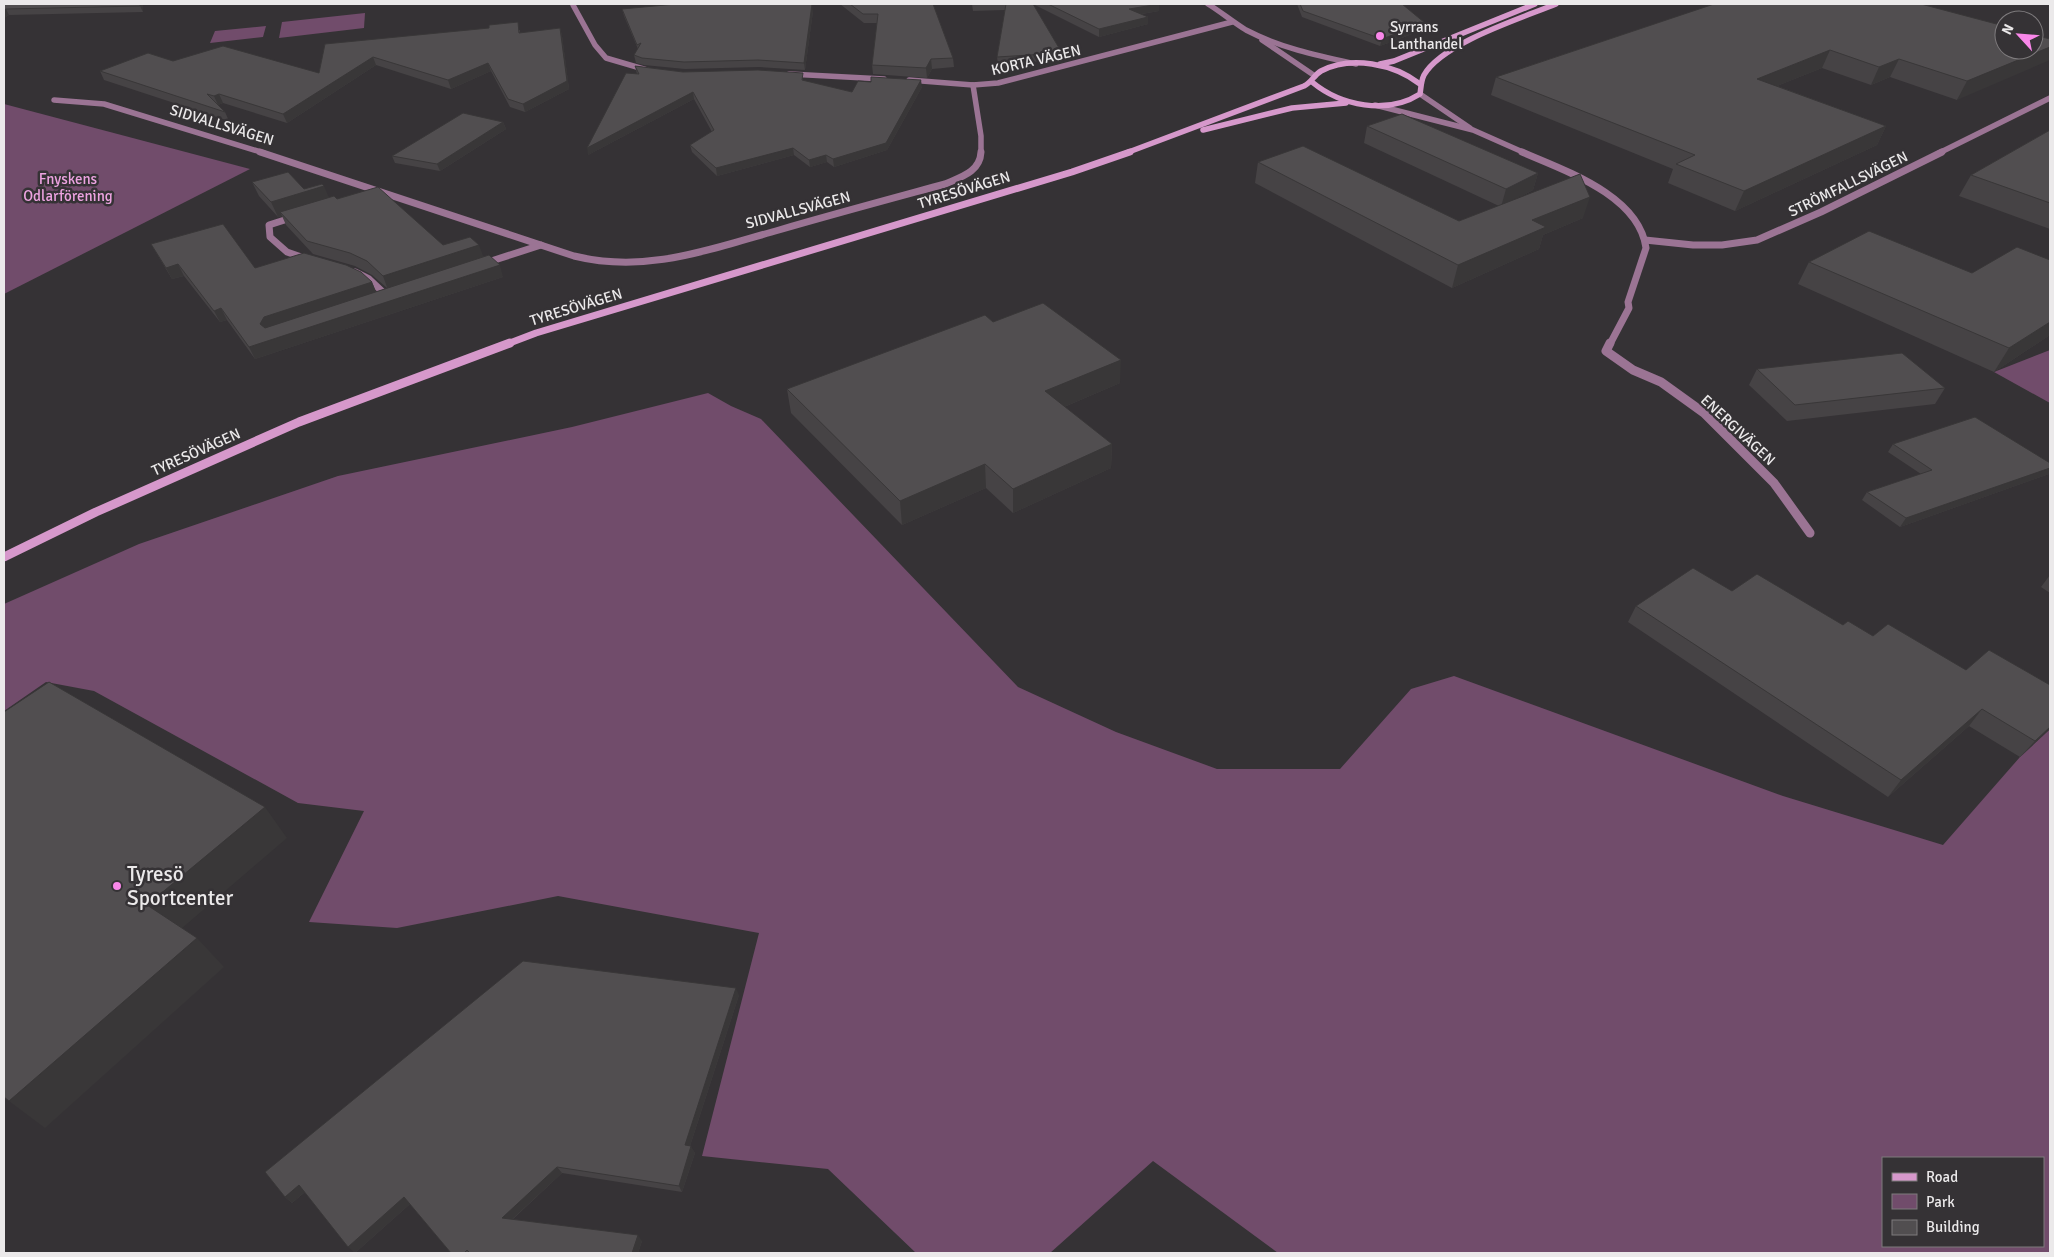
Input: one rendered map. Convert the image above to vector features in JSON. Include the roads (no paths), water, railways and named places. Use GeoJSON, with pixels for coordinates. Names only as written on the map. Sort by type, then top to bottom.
{"type":"FeatureCollection","features":[{"type":"Feature","properties":{"kind":"main road","name":"TYRESÖVÄGEN"},"geometry":{"type":"LineString","coordinates":[[1375,65],[1394,61],[1535,4]]}},
{"type":"Feature","properties":{"kind":"main road"},"geometry":{"type":"LineString","coordinates":[[1420,94],[1420,84],[1426,71],[1442,56],[1476,38],[1556,4]]}},
{"type":"Feature","properties":{"kind":"main road","name":"TYRESÖVÄGEN"},"geometry":{"type":"LineString","coordinates":[[4,557],[96,512],[299,422],[536,333],[1062,175],[1175,136],[1313,79],[1330,67],[1358,64],[1375,65],[1404,72],[1420,84]]}},
{"type":"Feature","properties":{"kind":"main road","name":"TYRESÖVÄGEN"},"geometry":{"type":"LineString","coordinates":[[1313,79],[1325,93],[1355,102],[1376,105],[1404,103],[1420,94]]}},
{"type":"Feature","properties":{"kind":"main road","name":"TYRESÖVÄGEN"},"geometry":{"type":"LineString","coordinates":[[1175,136],[1292,108],[1355,102]]}},
{"type":"Feature","properties":{"kind":"street"},"geometry":{"type":"LineString","coordinates":[[1208,4],[1232,22],[1252,32],[1306,53],[1358,64]]}},
{"type":"Feature","properties":{"kind":"street"},"geometry":{"type":"LineString","coordinates":[[573,5],[595,45],[606,58],[651,70]]}},
{"type":"Feature","properties":{"kind":"street","name":"KORTA VÄGEN"},"geometry":{"type":"LineString","coordinates":[[903,80],[973,85],[1017,80],[1232,22]]}},
{"type":"Feature","properties":{"kind":"street"},"geometry":{"type":"LineString","coordinates":[[1252,32],[1313,79]]}},
{"type":"Feature","properties":{"kind":"street"},"geometry":{"type":"LineString","coordinates":[[778,73],[893,79]]}},
{"type":"Feature","properties":{"kind":"street","name":"SIDVALLSVÄGEN"},"geometry":{"type":"LineString","coordinates":[[54,100],[104,104],[219,138],[603,264],[647,264],[683,256],[945,184],[970,172],[979,163],[981,146],[973,85]]}},
{"type":"Feature","properties":{"kind":"street"},"geometry":{"type":"LineString","coordinates":[[1420,94],[1473,130]]}},
{"type":"Feature","properties":{"kind":"street","name":"STRÖMFALLSVÄGEN"},"geometry":{"type":"LineString","coordinates":[[1645,240],[1693,245],[1722,245],[1757,240],[1813,216],[2050,98]]}},
{"type":"Feature","properties":{"kind":"street"},"geometry":{"type":"LineString","coordinates":[[1376,105],[1473,130],[1594,184],[1631,214],[1645,240]]}},
{"type":"Feature","properties":{"kind":"street"},"geometry":{"type":"LineString","coordinates":[[363,197],[379,191]]}},
{"type":"Feature","properties":{"kind":"street"},"geometry":{"type":"LineString","coordinates":[[303,214],[270,226],[270,237],[287,252],[317,262]]}},
{"type":"Feature","properties":{"kind":"street","name":"ENERGIVÄGEN"},"geometry":{"type":"LineString","coordinates":[[1645,240],[1645,256],[1628,302],[1629,308],[1606,351],[1633,370],[1661,382],[1704,413],[1774,483],[1810,533]]}},
{"type":"Feature","properties":{"kind":"street"},"geometry":{"type":"LineString","coordinates":[[477,266],[541,245]]}},
{"type":"Feature","properties":{"kind":"street"},"geometry":{"type":"LineString","coordinates":[[344,269],[369,278],[386,296]]}},
{"type":"Feature","properties":{"kind":"street"},"geometry":{"type":"LineString","coordinates":[[378,298],[396,293]]}},
{"type":"Feature","properties":{"kind":"place","name":"Syrrans Lanthandel"},"geometry":{"type":"Point","coordinates":[1380,36]}},
{"type":"Feature","properties":{"kind":"place","name":"Tyresö Sportcenter"},"geometry":{"type":"Point","coordinates":[117,886]}},
{"type":"Feature","properties":{"kind":"park label","name":"Fnyskens Odlarförening"},"geometry":{"type":"Point","coordinates":[68,188]}}]}
